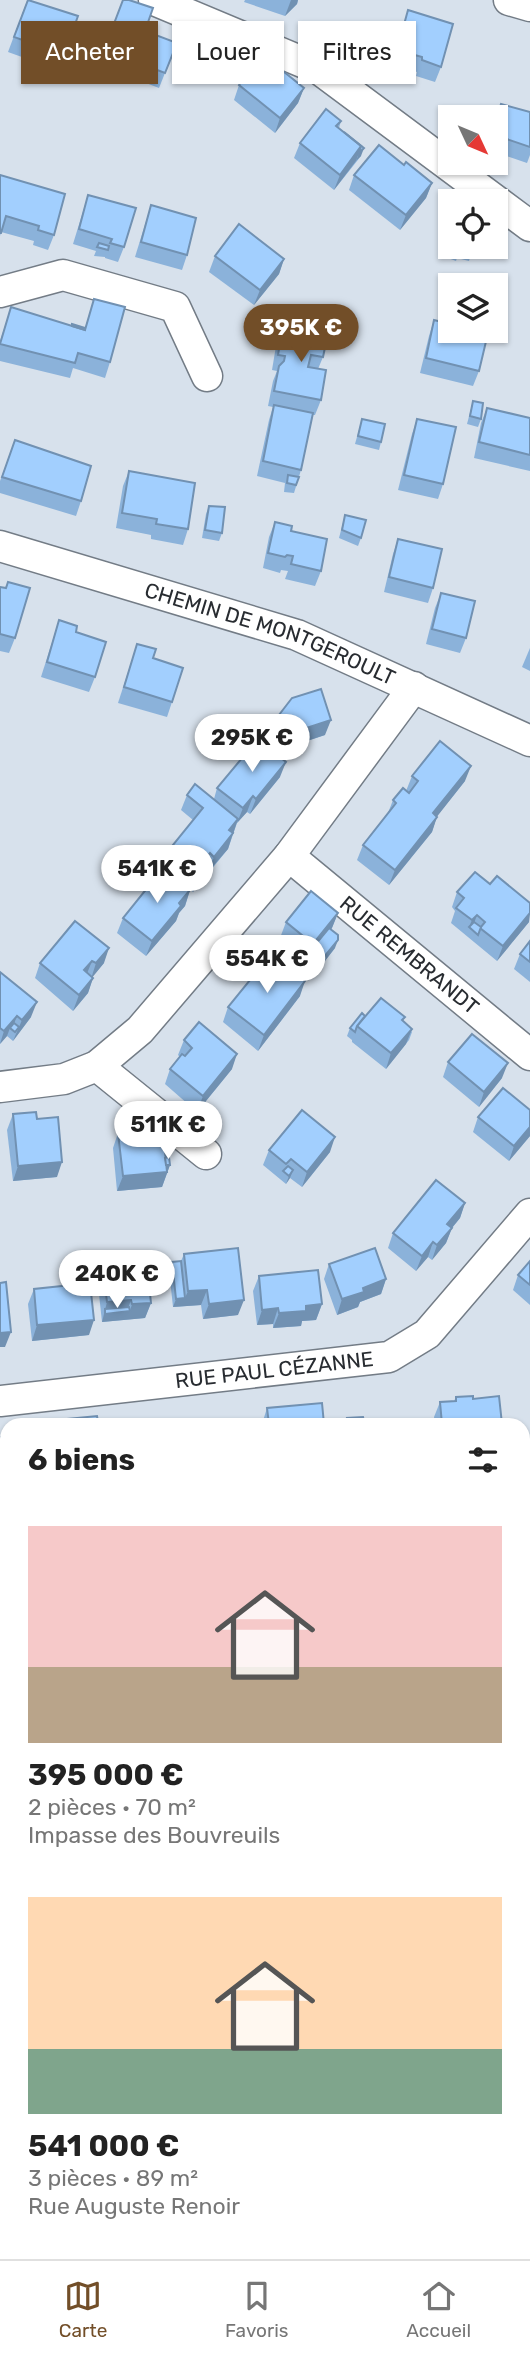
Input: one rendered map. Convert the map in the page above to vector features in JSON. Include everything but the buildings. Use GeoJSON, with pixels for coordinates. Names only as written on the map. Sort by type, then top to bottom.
{"type":"FeatureCollection","features":[{"type":"Feature","properties":{"kind":"street"},"geometry":{"type":"LineString","coordinates":[[154,0],[319,69],[530,226]]}},
{"type":"Feature","properties":{"kind":"street"},"geometry":{"type":"LineString","coordinates":[[509,0],[530,6]]}},
{"type":"Feature","properties":{"kind":"street"},"geometry":{"type":"LineString","coordinates":[[0,292],[63,275],[174,307],[207,376]]}},
{"type":"Feature","properties":{"kind":"street","name":"CHEMIN DE MONTGEROULT"},"geometry":{"type":"LineString","coordinates":[[0,546],[297,635],[530,741]]}},
{"type":"Feature","properties":{"kind":"street"},"geometry":{"type":"LineString","coordinates":[[0,1087],[64,1079],[97,1066],[140,1030],[289,856],[414,687]]}},
{"type":"Feature","properties":{"kind":"street","name":"RUE REMBRANDT"},"geometry":{"type":"LineString","coordinates":[[289,856],[530,1055]]}},
{"type":"Feature","properties":{"kind":"street"},"geometry":{"type":"LineString","coordinates":[[97,1066],[206,1154]]}},
{"type":"Feature","properties":{"kind":"street","name":"RUE PAUL CÉZANNE"},"geometry":{"type":"LineString","coordinates":[[0,1401],[389,1357],[427,1334],[530,1214]]}}]}
